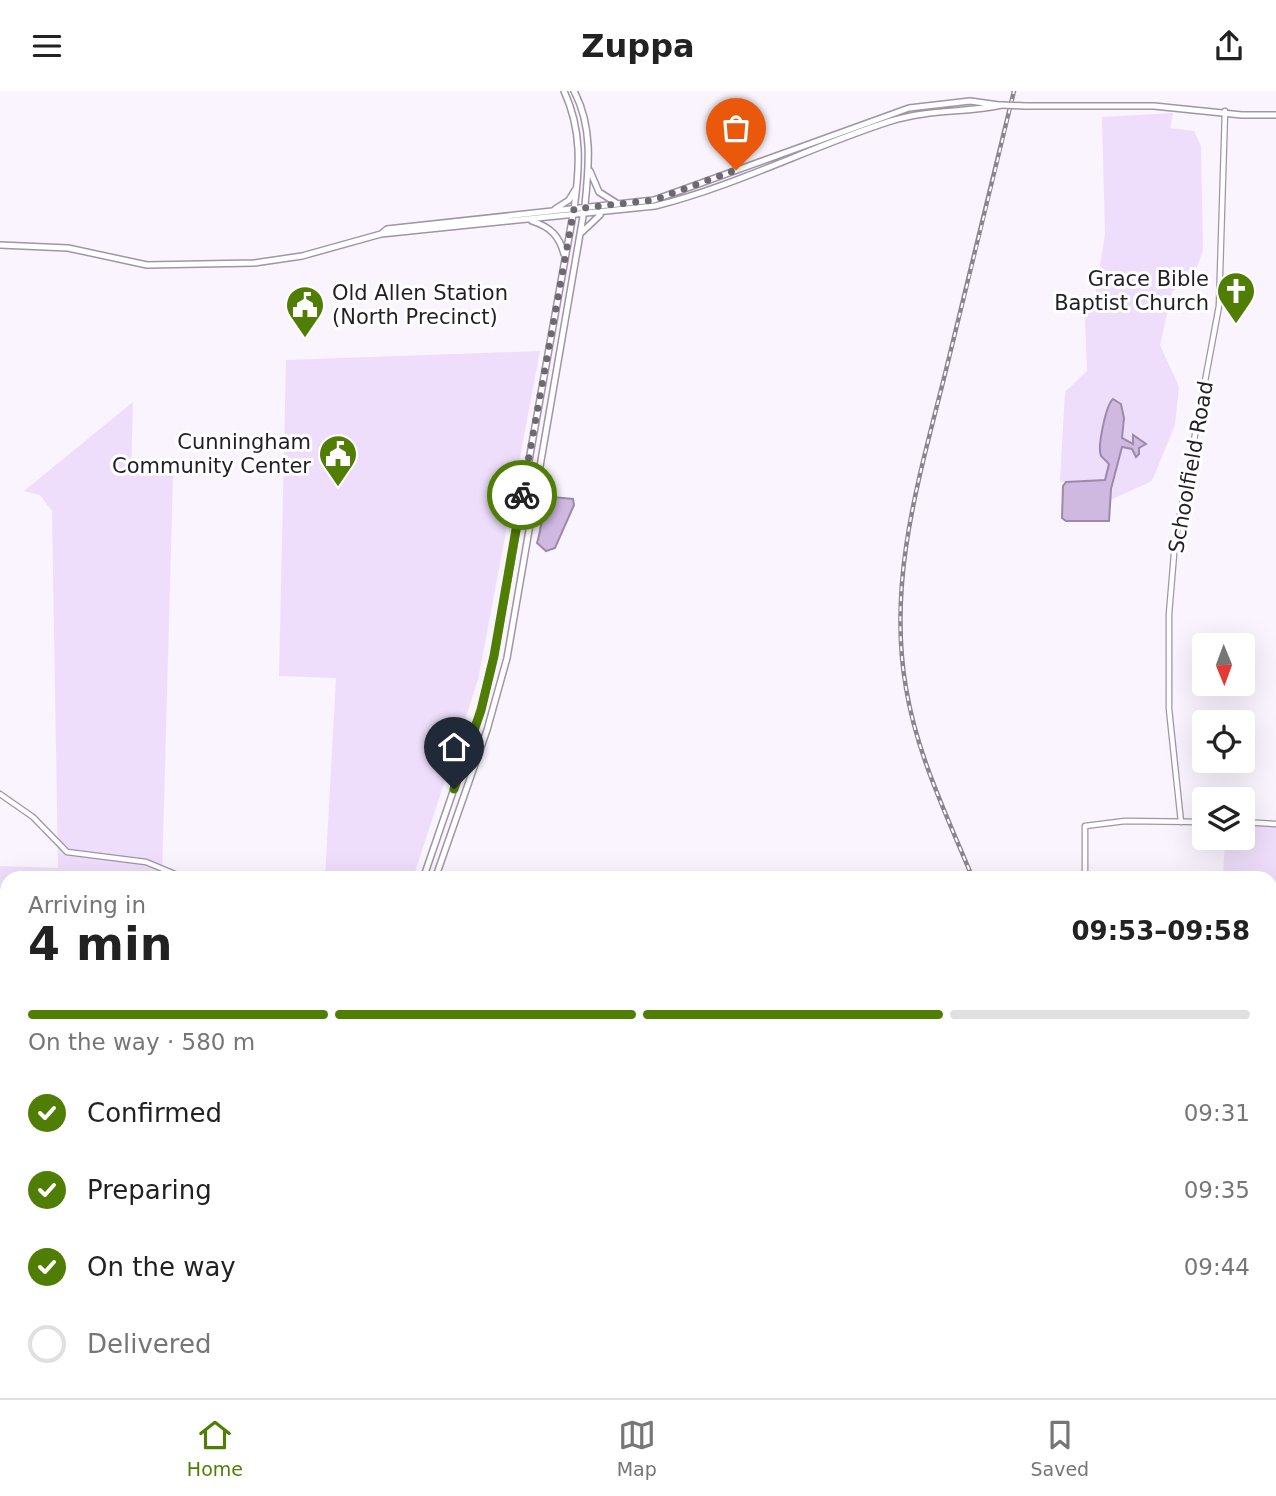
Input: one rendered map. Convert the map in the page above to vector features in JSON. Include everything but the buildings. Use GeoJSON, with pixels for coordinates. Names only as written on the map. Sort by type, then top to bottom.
{"type":"FeatureCollection","features":[{"type":"Feature","properties":{"kind":"main road"},"geometry":{"type":"LineString","coordinates":[[426,871],[481,710],[494,656],[573,212],[578,180],[579,135],[564,91]]}},
{"type":"Feature","properties":{"kind":"main road"},"geometry":{"type":"LineString","coordinates":[[438,871],[487,730],[507,658],[584,211],[589,165],[587,130],[574,91]]}},
{"type":"Feature","properties":{"kind":"main road"},"geometry":{"type":"LineString","coordinates":[[0,245],[59,247],[132,263],[178,266],[282,260],[381,234],[529,220],[670,195],[909,108],[970,101],[1025,106],[1154,106],[1276,115]]}},
{"type":"Feature","properties":{"kind":"main road"},"geometry":{"type":"LineString","coordinates":[[584,211],[603,213],[655,206],[693,195],[911,115],[934,110],[1002,105]]}},
{"type":"Feature","properties":{"kind":"main road"},"geometry":{"type":"LineString","coordinates":[[589,165],[599,192],[621,205]]}},
{"type":"Feature","properties":{"kind":"main road"},"geometry":{"type":"LineString","coordinates":[[552,211],[569,200],[578,180]]}},
{"type":"Feature","properties":{"kind":"main road"},"geometry":{"type":"LineString","coordinates":[[381,234],[387,229],[552,211],[573,212]]}},
{"type":"Feature","properties":{"kind":"main road"},"geometry":{"type":"LineString","coordinates":[[580,235],[593,219],[603,213]]}},
{"type":"Feature","properties":{"kind":"main road"},"geometry":{"type":"LineString","coordinates":[[529,220],[551,229],[561,242],[565,256]]}},
{"type":"Feature","properties":{"kind":"street","name":"Schoolfield Road"},"geometry":{"type":"LineString","coordinates":[[1181,822],[1169,709],[1169,614],[1175,542],[1219,306],[1226,111]]}},
{"type":"Feature","properties":{"kind":"street"},"geometry":{"type":"LineString","coordinates":[[0,794],[33,817],[67,852],[146,862],[168,871]]}},
{"type":"Feature","properties":{"kind":"street"},"geometry":{"type":"LineString","coordinates":[[1085,871],[1085,826],[1125,821],[1192,822]]}},
{"type":"Feature","properties":{"kind":"street"},"geometry":{"type":"LineString","coordinates":[[1255,823],[1276,824]]}},
{"type":"Feature","properties":{"kind":"shaded area"},"geometry":{"type":"Polygon","coordinates":[[[1173,113],[1170,128],[1194,131],[1201,146],[1203,250],[1194,276],[1172,292],[1160,345],[1179,387],[1175,425],[1152,481],[1110,500],[1122,447],[1132,449],[1136,457],[1133,436],[1133,444],[1121,439],[1124,418],[1122,404],[1113,399],[1101,433],[1101,450],[1109,464],[1105,480],[1060,482],[1065,392],[1087,371],[1085,315],[1095,297],[1105,234],[1102,117],[1173,113]]]}},
{"type":"Feature","properties":{"kind":"shaded area"},"geometry":{"type":"Polygon","coordinates":[[[540,351],[478,680],[415,871],[325,871],[336,678],[279,676],[286,360],[540,351]]]}},
{"type":"Feature","properties":{"kind":"shaded area"},"geometry":{"type":"Polygon","coordinates":[[[1113,399],[1121,404],[1124,418],[1122,438],[1133,444],[1133,435],[1146,444],[1139,448],[1136,457],[1132,449],[1122,447],[1111,489],[1109,521],[1066,521],[1062,518],[1063,486],[1066,482],[1105,480],[1109,464],[1101,456],[1100,444],[1105,417],[1113,399]]]}},
{"type":"Feature","properties":{"kind":"shaded area"},"geometry":{"type":"Polygon","coordinates":[[[133,402],[131,472],[173,475],[162,871],[0,871],[0,866],[58,868],[52,511],[40,495],[24,491],[133,402]]]}},
{"type":"Feature","properties":{"kind":"shaded area"},"geometry":{"type":"Polygon","coordinates":[[[552,497],[573,499],[574,505],[555,548],[546,551],[537,543],[544,512],[552,497]]]}},
{"type":"Feature","properties":{"kind":"shaded area"},"geometry":{"type":"Polygon","coordinates":[[[1255,825],[1276,826],[1276,871],[1223,871],[1224,850],[1255,850],[1255,825]]]}},
{"type":"Feature","properties":{"kind":"railway"},"geometry":{"type":"LineString","coordinates":[[970,871],[934,785],[911,713],[901,647],[903,567],[917,488],[1014,91]]}},
{"type":"Feature","properties":{"kind":"way so far"},"geometry":{"type":"LineString","coordinates":[[522,495],[574,209],[654,200],[736,170]]}},
{"type":"Feature","properties":{"kind":"place","name":"Grace Bible Baptist Church"},"geometry":{"type":"Point","coordinates":[1236,325]}},
{"type":"Feature","properties":{"kind":"place","name":"Old Allen Station (North Precinct)"},"geometry":{"type":"Point","coordinates":[305,339]}},
{"type":"Feature","properties":{"kind":"place","name":"Cunningham Community Center"},"geometry":{"type":"Point","coordinates":[338,488]}},
{"type":"Feature","properties":{"kind":"route"},"geometry":{"type":"LineString","coordinates":[[454,789],[481,710],[494,656],[522,495]]}}]}
